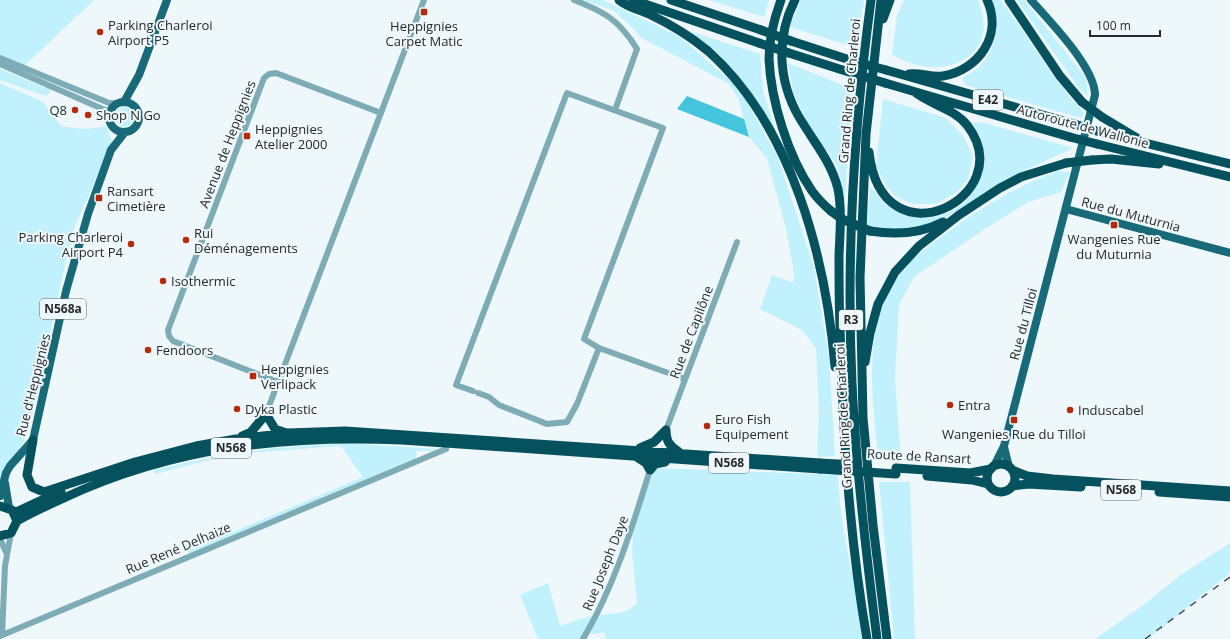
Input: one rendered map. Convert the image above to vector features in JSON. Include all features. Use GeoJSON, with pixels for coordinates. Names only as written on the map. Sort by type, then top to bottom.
{"type":"FeatureCollection","features":[{"type":"Feature","properties":{"kind":"highway"},"geometry":{"type":"LineString","coordinates":[[619,0],[677,29],[707,51],[728,72],[747,95],[774,138],[798,192],[818,258],[833,341],[836,376],[842,397]]}},
{"type":"Feature","properties":{"kind":"highway","name":"Autoroute de Wallonie"},"geometry":{"type":"LineString","coordinates":[[633,0],[789,53],[916,93],[1070,137],[1230,177]]}},
{"type":"Feature","properties":{"kind":"highway","name":"Autoroute de Wallonie"},"geometry":{"type":"LineString","coordinates":[[671,0],[853,61],[1100,132],[1230,164]]}},
{"type":"Feature","properties":{"kind":"highway"},"geometry":{"type":"LineString","coordinates":[[781,0],[773,24],[769,59],[776,104],[792,153],[813,193],[830,211],[842,219],[870,232],[885,234],[912,232],[935,226],[959,215]]}},
{"type":"Feature","properties":{"kind":"highway"},"geometry":{"type":"LineString","coordinates":[[794,0],[784,28],[782,42],[784,78],[794,109],[820,149],[834,176],[840,203],[839,309],[842,397],[851,521],[857,578],[867,639]]}},
{"type":"Feature","properties":{"kind":"highway","name":"Grand Ring de Charleroi"},"geometry":{"type":"LineString","coordinates":[[871,0],[856,133],[850,278],[852,381],[859,482],[877,639]]}},
{"type":"Feature","properties":{"kind":"highway","name":"Grand Ring de Charleroi"},"geometry":{"type":"LineString","coordinates":[[881,0],[866,134],[860,278],[863,418],[868,483],[886,639]]}},
{"type":"Feature","properties":{"kind":"highway"},"geometry":{"type":"LineString","coordinates":[[877,31],[883,22],[890,0]]}},
{"type":"Feature","properties":{"kind":"highway"},"geometry":{"type":"LineString","coordinates":[[902,75],[915,73],[928,76],[941,76],[964,69],[974,62],[984,50],[991,33],[992,19],[987,0]]}},
{"type":"Feature","properties":{"kind":"highway"},"geometry":{"type":"LineString","coordinates":[[1009,0],[1060,76],[1082,102],[1102,117],[1149,144]]}},
{"type":"Feature","properties":{"kind":"highway"},"geometry":{"type":"LineString","coordinates":[[866,134],[875,180],[882,192],[890,201],[906,210],[924,213],[941,211],[959,201],[969,190],[976,176],[979,162],[976,143],[969,129],[959,118],[927,101],[916,93]]}},
{"type":"Feature","properties":{"kind":"highway"},"geometry":{"type":"LineString","coordinates":[[862,369],[867,358],[870,333],[878,304],[895,272],[919,246],[959,215],[1000,188],[1021,177],[1066,163],[1111,159],[1156,165],[1170,163]]}},
{"type":"Feature","properties":{"kind":"highway"},"geometry":{"type":"LineString","coordinates":[[236,439],[251,432],[266,414],[275,429],[288,433]]}},
{"type":"Feature","properties":{"kind":"highway"},"geometry":{"type":"LineString","coordinates":[[666,430],[666,439],[678,456],[655,464],[650,470],[638,453],[654,442],[666,430]]}},
{"type":"Feature","properties":{"kind":"highway","name":"N568"},"geometry":{"type":"LineString","coordinates":[[10,512],[53,496],[82,480],[152,456],[236,439],[288,433],[345,431],[678,456]]}},
{"type":"Feature","properties":{"kind":"highway","name":"N568"},"geometry":{"type":"LineString","coordinates":[[10,512],[30,513],[109,478],[152,464],[199,453],[248,445],[346,438],[638,453]]}},
{"type":"Feature","properties":{"kind":"highway"},"geometry":{"type":"LineString","coordinates":[[33,440],[27,475],[30,484],[35,490],[45,492],[82,480]]}},
{"type":"Feature","properties":{"kind":"highway"},"geometry":{"type":"LineString","coordinates":[[446,449],[457,444]]}},
{"type":"Feature","properties":{"kind":"highway","name":"Route de Ransart"},"geometry":{"type":"LineString","coordinates":[[678,456],[896,471],[970,473],[993,467]]}},
{"type":"Feature","properties":{"kind":"highway","name":"N568"},"geometry":{"type":"LineString","coordinates":[[993,467],[1002,465],[1027,476],[1053,479],[1230,491]]}},
{"type":"Feature","properties":{"kind":"highway"},"geometry":{"type":"LineString","coordinates":[[988,484],[987,476],[993,467]]}},
{"type":"Feature","properties":{"kind":"highway"},"geometry":{"type":"LineString","coordinates":[[1010,469],[1015,478],[1012,486]]}},
{"type":"Feature","properties":{"kind":"highway","name":"Route de Ransart"},"geometry":{"type":"LineString","coordinates":[[896,471],[988,484]]}},
{"type":"Feature","properties":{"kind":"highway","name":"N568"},"geometry":{"type":"LineString","coordinates":[[988,484],[994,490],[1002,492],[1012,486],[1033,484],[1230,497]]}},
{"type":"Feature","properties":{"kind":"highway"},"geometry":{"type":"LineString","coordinates":[[0,537],[11,533],[10,512]]}},
{"type":"Feature","properties":{"kind":"main road","name":"N568a"},"geometry":{"type":"LineString","coordinates":[[125,132],[134,128],[139,119],[139,114],[134,106],[134,91],[167,0]]}},
{"type":"Feature","properties":{"kind":"main road","name":"Rue du Muturnia"},"geometry":{"type":"LineString","coordinates":[[1031,0],[1081,60],[1092,78],[1095,89],[1095,95],[1066,209],[1230,253]]}},
{"type":"Feature","properties":{"kind":"main road","name":"N568a"},"geometry":{"type":"LineString","coordinates":[[113,127],[110,115],[115,106],[121,103],[139,75]]}},
{"type":"Feature","properties":{"kind":"main road"},"geometry":{"type":"LineString","coordinates":[[121,103],[134,106]]}},
{"type":"Feature","properties":{"kind":"main road"},"geometry":{"type":"LineString","coordinates":[[113,127],[125,132]]}},
{"type":"Feature","properties":{"kind":"main road","name":"Rue d'Heppignies"},"geometry":{"type":"LineString","coordinates":[[0,496],[4,479],[10,466],[33,440],[66,291],[88,214],[112,150],[114,135],[113,127]]}},
{"type":"Feature","properties":{"kind":"main road","name":"Rue d'Heppignies"},"geometry":{"type":"LineString","coordinates":[[112,150],[125,132]]}},
{"type":"Feature","properties":{"kind":"main road","name":"Rue du Tilloi"},"geometry":{"type":"LineString","coordinates":[[993,467],[1004,446],[1066,209]]}},
{"type":"Feature","properties":{"kind":"main road","name":"Rue du Tilloi"},"geometry":{"type":"LineString","coordinates":[[1004,446],[1010,469]]}},
{"type":"Feature","properties":{"kind":"main road"},"geometry":{"type":"LineString","coordinates":[[4,479],[10,512]]}},
{"type":"Feature","properties":{"kind":"street"},"geometry":{"type":"LineString","coordinates":[[266,414],[424,0]]}},
{"type":"Feature","properties":{"kind":"street"},"geometry":{"type":"LineString","coordinates":[[574,0],[610,16],[626,31],[637,49],[615,110]]}},
{"type":"Feature","properties":{"kind":"street"},"geometry":{"type":"LineString","coordinates":[[0,58],[109,103],[121,103]]}},
{"type":"Feature","properties":{"kind":"street"},"geometry":{"type":"LineString","coordinates":[[0,64],[105,110],[110,115]]}},
{"type":"Feature","properties":{"kind":"street","name":"Avenue de Heppignies"},"geometry":{"type":"LineString","coordinates":[[278,382],[173,342],[169,336],[168,330],[264,78],[269,74],[276,73],[381,113]]}},
{"type":"Feature","properties":{"kind":"street"},"geometry":{"type":"LineString","coordinates":[[599,348],[577,404],[567,422],[547,424],[499,405],[489,397],[456,385],[567,93],[663,128],[584,339],[599,348],[685,379]]}},
{"type":"Feature","properties":{"kind":"street","name":"Rue de Capilône"},"geometry":{"type":"LineString","coordinates":[[666,430],[738,242]]}},
{"type":"Feature","properties":{"kind":"street","name":"Rue René Delhaize"},"geometry":{"type":"LineString","coordinates":[[1,635],[446,449]]}},
{"type":"Feature","properties":{"kind":"street","name":"Rue Joseph Daye"},"geometry":{"type":"LineString","coordinates":[[583,639],[594,620],[627,545],[650,470]]}},
{"type":"Feature","properties":{"kind":"street"},"geometry":{"type":"LineString","coordinates":[[1,635],[7,554],[11,533]]}},
{"type":"Feature","properties":{"kind":"street"},"geometry":{"type":"LineString","coordinates":[[0,537],[7,554]]}},
{"type":"Feature","properties":{"kind":"shaded area"},"geometry":{"type":"Polygon","coordinates":[[[0,0],[94,0],[23,67],[0,55],[0,0]]]}},
{"type":"Feature","properties":{"kind":"shaded area"},"geometry":{"type":"Polygon","coordinates":[[[583,0],[603,0],[680,37],[733,83],[745,99],[778,158],[814,267],[829,358],[835,456],[817,457],[819,410],[816,348],[802,330],[760,309],[772,275],[793,283],[794,274],[786,229],[767,158],[749,137],[738,98],[729,84],[640,37],[633,28],[613,10],[583,0]]]}},
{"type":"Feature","properties":{"kind":"shaded area"},"geometry":{"type":"Polygon","coordinates":[[[709,0],[769,0],[764,17],[709,0]]]}},
{"type":"Feature","properties":{"kind":"shaded area"},"geometry":{"type":"Polygon","coordinates":[[[801,0],[864,0],[857,48],[790,27],[801,0]]]}},
{"type":"Feature","properties":{"kind":"shaded area"},"geometry":{"type":"Polygon","coordinates":[[[904,0],[978,0],[984,21],[982,38],[974,52],[961,61],[945,66],[928,67],[909,63],[892,54],[897,16],[904,0]]]}},
{"type":"Feature","properties":{"kind":"shaded area"},"geometry":{"type":"Polygon","coordinates":[[[991,0],[1000,0],[1011,14],[1061,86],[1084,113],[1081,118],[965,85],[962,78],[979,67],[990,52],[993,44],[996,26],[994,8],[991,0]]]}},
{"type":"Feature","properties":{"kind":"shaded area"},"geometry":{"type":"Polygon","coordinates":[[[1017,0],[1024,0],[1086,78],[1088,96],[1079,88],[1017,0]]]}},
{"type":"Feature","properties":{"kind":"shaded area"},"geometry":{"type":"Polygon","coordinates":[[[689,31],[760,54],[763,91],[775,130],[754,99],[689,31]]]}},
{"type":"Feature","properties":{"kind":"shaded area"},"geometry":{"type":"Polygon","coordinates":[[[788,63],[852,89],[845,198],[838,167],[808,125],[793,92],[788,63]]]}},
{"type":"Feature","properties":{"kind":"shaded area"},"geometry":{"type":"Polygon","coordinates":[[[0,69],[51,90],[46,96],[0,80],[0,69]]]}},
{"type":"Feature","properties":{"kind":"shaded area"},"geometry":{"type":"Polygon","coordinates":[[[0,83],[43,102],[61,126],[83,129],[106,126],[112,142],[72,233],[28,433],[0,486],[0,83]]]}},
{"type":"Feature","properties":{"kind":"shaded area"},"geometry":{"type":"Polygon","coordinates":[[[883,99],[946,118],[963,136],[973,156],[968,179],[956,193],[935,204],[912,204],[895,196],[886,186],[876,166],[883,99]]]}},
{"type":"Feature","properties":{"kind":"shaded area"},"geometry":{"type":"Polygon","coordinates":[[[121,107],[129,107],[135,113],[135,121],[129,127],[121,127],[115,121],[115,113],[121,107]]]}},
{"type":"Feature","properties":{"kind":"shaded area"},"geometry":{"type":"Polygon","coordinates":[[[981,122],[1073,148],[1002,181],[964,207],[936,223],[920,229],[876,229],[867,224],[870,187],[891,209],[900,213],[918,217],[934,217],[950,212],[963,203],[974,191],[981,177],[984,160],[982,142],[972,123],[981,122]]]}},
{"type":"Feature","properties":{"kind":"shaded area"},"geometry":{"type":"Polygon","coordinates":[[[1059,171],[1070,172],[1061,192],[1028,202],[986,228],[914,277],[899,305],[895,379],[901,461],[878,457],[872,392],[872,358],[876,327],[881,311],[900,273],[917,255],[982,208],[1012,191],[1059,171]]]}},
{"type":"Feature","properties":{"kind":"shaded area"},"geometry":{"type":"Polygon","coordinates":[[[333,444],[359,444],[437,449],[434,451],[416,451],[416,458],[189,554],[188,551],[363,477],[341,446],[249,453],[205,461],[155,474],[154,470],[230,454],[281,448],[333,444]]]}},
{"type":"Feature","properties":{"kind":"shaded area"},"geometry":{"type":"Polygon","coordinates":[[[654,468],[838,475],[839,496],[845,537],[866,639],[606,639],[604,632],[588,635],[582,639],[538,639],[520,595],[548,583],[560,626],[592,616],[624,612],[629,610],[637,602],[632,552],[633,532],[654,468]]]}},
{"type":"Feature","properties":{"kind":"shaded area"},"geometry":{"type":"Polygon","coordinates":[[[879,482],[910,482],[915,639],[894,639],[879,482]]]}},
{"type":"Feature","properties":{"kind":"shaded area"},"geometry":{"type":"Polygon","coordinates":[[[1230,543],[1230,573],[1148,639],[1095,639],[1142,606],[1181,575],[1230,543]]]}},
{"type":"Feature","properties":{"kind":"water"},"geometry":{"type":"Polygon","coordinates":[[[687,96],[744,119],[749,137],[677,109],[687,96]]]}},
{"type":"Feature","properties":{"kind":"railway"},"geometry":{"type":"LineString","coordinates":[[1145,639],[1230,577]]}},
{"type":"Feature","properties":{"kind":"place","name":"Heppignies Carpet Matic"},"geometry":{"type":"Point","coordinates":[424,12]}},
{"type":"Feature","properties":{"kind":"place","name":"Parking Charleroi Airport P5"},"geometry":{"type":"Point","coordinates":[100,32]}},
{"type":"Feature","properties":{"kind":"place","name":"Q8"},"geometry":{"type":"Point","coordinates":[75,110]}},
{"type":"Feature","properties":{"kind":"place","name":"Shop N Go"},"geometry":{"type":"Point","coordinates":[88,115]}},
{"type":"Feature","properties":{"kind":"place","name":"Heppignies Atelier 2000"},"geometry":{"type":"Point","coordinates":[247,136]}},
{"type":"Feature","properties":{"kind":"place","name":"Ransart Cimetière"},"geometry":{"type":"Point","coordinates":[99,198]}},
{"type":"Feature","properties":{"kind":"place","name":"Wangenies Rue du Muturnia"},"geometry":{"type":"Point","coordinates":[1114,225]}},
{"type":"Feature","properties":{"kind":"place","name":"Rui Déménagements"},"geometry":{"type":"Point","coordinates":[186,240]}},
{"type":"Feature","properties":{"kind":"place","name":"Parking Charleroi Airport P4"},"geometry":{"type":"Point","coordinates":[131,244]}},
{"type":"Feature","properties":{"kind":"place","name":"Isothermic"},"geometry":{"type":"Point","coordinates":[163,281]}},
{"type":"Feature","properties":{"kind":"place","name":"Fendoors"},"geometry":{"type":"Point","coordinates":[148,350]}},
{"type":"Feature","properties":{"kind":"place","name":"Heppignies Verlipack"},"geometry":{"type":"Point","coordinates":[253,376]}},
{"type":"Feature","properties":{"kind":"place","name":"Entra"},"geometry":{"type":"Point","coordinates":[950,405]}},
{"type":"Feature","properties":{"kind":"place","name":"Dyka Plastic"},"geometry":{"type":"Point","coordinates":[237,409]}},
{"type":"Feature","properties":{"kind":"place","name":"Induscabel"},"geometry":{"type":"Point","coordinates":[1070,410]}},
{"type":"Feature","properties":{"kind":"place","name":"Wangenies Rue du Tilloi"},"geometry":{"type":"Point","coordinates":[1014,420]}},
{"type":"Feature","properties":{"kind":"place","name":"Euro Fish Equipement"},"geometry":{"type":"Point","coordinates":[707,426]}}]}
